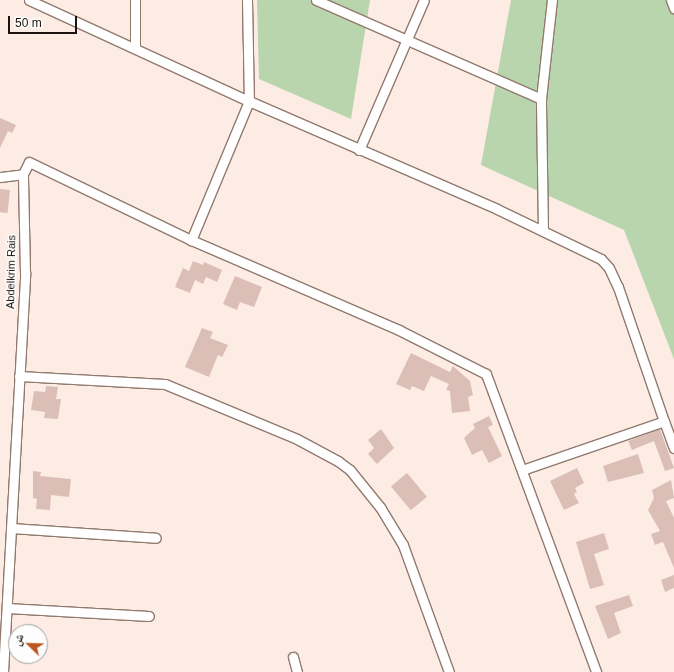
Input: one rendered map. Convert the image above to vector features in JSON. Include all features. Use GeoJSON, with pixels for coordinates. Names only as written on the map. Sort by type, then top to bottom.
{"type":"FeatureCollection","features":[{"type":"Feature","properties":{"kind":"street"},"geometry":{"type":"LineString","coordinates":[[30,0],[103,34],[135,47],[249,101],[596,255],[609,268],[674,448]]}},
{"type":"Feature","properties":{"kind":"street"},"geometry":{"type":"LineString","coordinates":[[135,47],[136,0]]}},
{"type":"Feature","properties":{"kind":"street"},"geometry":{"type":"LineString","coordinates":[[247,0],[249,101],[191,240],[399,330],[485,373],[490,382],[596,672]]}},
{"type":"Feature","properties":{"kind":"street"},"geometry":{"type":"LineString","coordinates":[[316,0],[541,99]]}},
{"type":"Feature","properties":{"kind":"street"},"geometry":{"type":"LineString","coordinates":[[359,150],[424,0]]}},
{"type":"Feature","properties":{"kind":"street"},"geometry":{"type":"LineString","coordinates":[[543,231],[541,99],[552,0]]}},
{"type":"Feature","properties":{"kind":"street"},"geometry":{"type":"LineString","coordinates":[[671,0],[674,8]]}},
{"type":"Feature","properties":{"kind":"street","name":"Abdelkrim Rais"},"geometry":{"type":"LineString","coordinates":[[3,672],[25,273],[23,174],[29,162],[191,240]]}},
{"type":"Feature","properties":{"kind":"street"},"geometry":{"type":"LineString","coordinates":[[0,177],[23,174]]}},
{"type":"Feature","properties":{"kind":"street"},"geometry":{"type":"LineString","coordinates":[[19,376],[165,384],[291,436],[338,461],[350,470],[380,507],[403,545],[449,672]]}},
{"type":"Feature","properties":{"kind":"street"},"geometry":{"type":"LineString","coordinates":[[522,470],[664,421]]}},
{"type":"Feature","properties":{"kind":"street"},"geometry":{"type":"LineString","coordinates":[[11,528],[156,538]]}},
{"type":"Feature","properties":{"kind":"street"},"geometry":{"type":"LineString","coordinates":[[6,608],[149,616]]}},
{"type":"Feature","properties":{"kind":"street"},"geometry":{"type":"LineString","coordinates":[[293,657],[298,672]]}},
{"type":"Feature","properties":{"kind":"green space"},"geometry":{"type":"Polygon","coordinates":[[[257,0],[370,0],[351,119],[259,79],[257,0]]]}},
{"type":"Feature","properties":{"kind":"green space"},"geometry":{"type":"Polygon","coordinates":[[[511,0],[674,0],[674,359],[624,230],[481,165],[511,0]]]}},
{"type":"Feature","properties":{"kind":"building"},"geometry":{"type":"Polygon","coordinates":[[[0,118],[16,125],[12,133],[8,131],[0,148],[0,118]]]}},
{"type":"Feature","properties":{"kind":"building"},"geometry":{"type":"Polygon","coordinates":[[[0,189],[10,190],[8,213],[0,212],[0,189]]]}},
{"type":"Feature","properties":{"kind":"building"},"geometry":{"type":"Polygon","coordinates":[[[193,261],[203,265],[204,262],[222,270],[217,282],[206,277],[203,284],[195,280],[190,293],[175,287],[183,268],[189,271],[193,261]]]}},
{"type":"Feature","properties":{"kind":"building"},"geometry":{"type":"Polygon","coordinates":[[[235,276],[262,287],[254,307],[240,302],[237,310],[223,304],[235,276]]]}},
{"type":"Feature","properties":{"kind":"building"},"geometry":{"type":"Polygon","coordinates":[[[202,328],[213,332],[210,338],[228,345],[222,357],[218,355],[209,377],[185,367],[202,328]]]}},
{"type":"Feature","properties":{"kind":"building"},"geometry":{"type":"Polygon","coordinates":[[[411,353],[450,372],[453,366],[470,381],[473,395],[468,397],[470,411],[452,413],[450,391],[446,390],[449,384],[431,376],[424,391],[412,386],[410,390],[396,384],[411,353]]]}},
{"type":"Feature","properties":{"kind":"building"},"geometry":{"type":"Polygon","coordinates":[[[46,386],[58,387],[56,399],[61,399],[58,419],[44,418],[45,412],[31,410],[34,391],[45,392],[46,386]]]}},
{"type":"Feature","properties":{"kind":"building"},"geometry":{"type":"Polygon","coordinates":[[[489,416],[493,425],[488,427],[502,456],[489,463],[482,450],[472,455],[464,438],[475,428],[473,424],[489,416]]]}},
{"type":"Feature","properties":{"kind":"building"},"geometry":{"type":"Polygon","coordinates":[[[381,429],[394,448],[377,464],[368,454],[374,448],[368,440],[381,429]]]}},
{"type":"Feature","properties":{"kind":"building"},"geometry":{"type":"Polygon","coordinates":[[[660,429],[674,468],[665,471],[654,441],[632,450],[628,441],[660,429]]]}},
{"type":"Feature","properties":{"kind":"building"},"geometry":{"type":"Polygon","coordinates":[[[638,454],[644,473],[608,482],[603,466],[638,454]]]}},
{"type":"Feature","properties":{"kind":"building"},"geometry":{"type":"Polygon","coordinates":[[[577,468],[584,483],[575,488],[577,492],[574,494],[579,503],[564,510],[550,481],[577,468]]]}},
{"type":"Feature","properties":{"kind":"building"},"geometry":{"type":"Polygon","coordinates":[[[33,471],[41,472],[40,476],[71,479],[69,497],[51,495],[50,510],[36,509],[37,499],[33,498],[33,471]]]}},
{"type":"Feature","properties":{"kind":"building"},"geometry":{"type":"Polygon","coordinates":[[[407,473],[427,497],[411,510],[391,486],[407,473]]]}},
{"type":"Feature","properties":{"kind":"building"},"geometry":{"type":"Polygon","coordinates":[[[671,480],[674,498],[666,501],[674,518],[674,568],[663,542],[655,545],[651,534],[660,531],[648,510],[654,498],[652,490],[671,480]]]}},
{"type":"Feature","properties":{"kind":"building"},"geometry":{"type":"Polygon","coordinates":[[[604,533],[609,549],[594,554],[604,585],[590,589],[576,542],[604,533]]]}},
{"type":"Feature","properties":{"kind":"building"},"geometry":{"type":"Polygon","coordinates":[[[674,575],[674,588],[665,592],[661,580],[674,575]]]}},
{"type":"Feature","properties":{"kind":"building"},"geometry":{"type":"Polygon","coordinates":[[[629,595],[633,606],[614,613],[621,633],[608,639],[595,606],[629,595]]]}}]}
